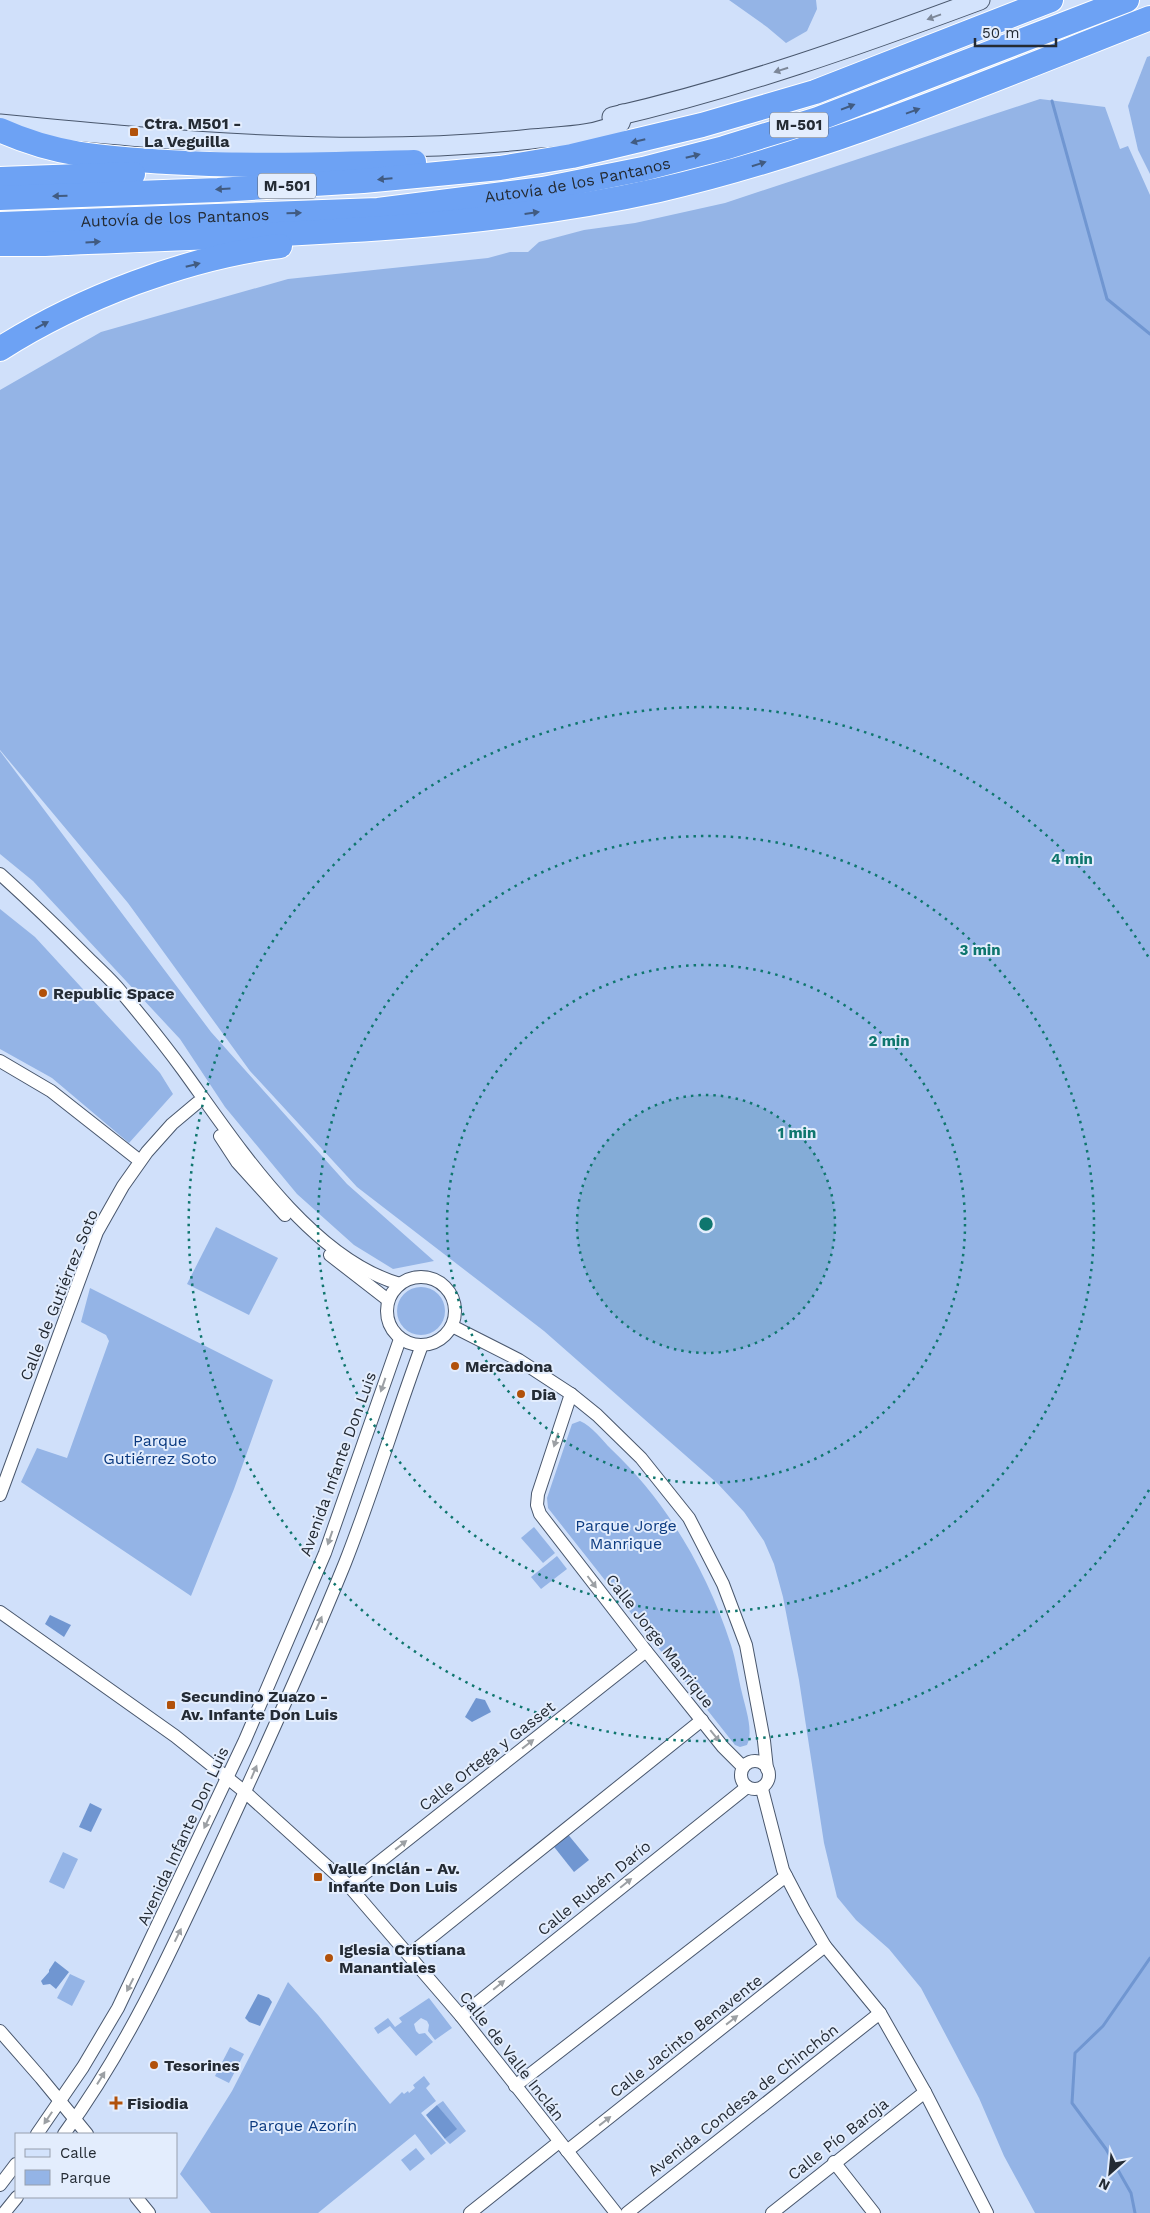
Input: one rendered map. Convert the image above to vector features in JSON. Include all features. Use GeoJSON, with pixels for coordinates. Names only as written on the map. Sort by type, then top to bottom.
{"type":"FeatureCollection","features":[{"type":"Feature","properties":{"kind":"highway","name":"Autovía de los Pantanos"},"geometry":{"type":"LineString","coordinates":[[0,198],[218,190],[363,181],[500,168],[572,156],[702,124],[815,92],[1051,0]]}},
{"type":"Feature","properties":{"kind":"highway","name":"Autovía de los Pantanos"},"geometry":{"type":"LineString","coordinates":[[0,224],[378,210],[524,192],[644,169],[724,148],[818,119],[1127,0]]}},
{"type":"Feature","properties":{"kind":"highway"},"geometry":{"type":"LineString","coordinates":[[0,244],[45,244],[379,229],[484,220],[548,211],[649,192],[757,165],[915,111],[1150,18]]}},
{"type":"Feature","properties":{"kind":"highway"},"geometry":{"type":"LineString","coordinates":[[0,130],[43,147],[100,158],[262,166],[450,161],[555,150],[572,156]]}},
{"type":"Feature","properties":{"kind":"highway"},"geometry":{"type":"LineString","coordinates":[[0,178],[242,170],[262,166]]}},
{"type":"Feature","properties":{"kind":"highway"},"geometry":{"type":"LineString","coordinates":[[0,349],[62,314],[167,272],[258,249],[460,226],[484,220]]}},
{"type":"Feature","properties":{"kind":"highway"},"geometry":{"type":"LineString","coordinates":[[0,250],[45,244]]}},
{"type":"Feature","properties":{"kind":"street"},"geometry":{"type":"LineString","coordinates":[[0,124],[214,142],[359,147],[498,143],[717,90],[862,44],[980,0]]}},
{"type":"Feature","properties":{"kind":"street"},"geometry":{"type":"LineString","coordinates":[[0,874],[46,915],[120,991],[182,1068],[244,1156],[283,1200],[319,1235],[360,1267],[380,1278],[400,1284]]}},
{"type":"Feature","properties":{"kind":"street"},"geometry":{"type":"LineString","coordinates":[[0,885],[47,927],[114,997],[175,1071],[198,1102],[237,1162],[277,1207],[313,1242],[388,1300]]}},
{"type":"Feature","properties":{"kind":"street"},"geometry":{"type":"LineString","coordinates":[[0,1061],[51,1091],[140,1161]]}},
{"type":"Feature","properties":{"kind":"street","name":"Calle de Gutiérrez Soto"},"geometry":{"type":"LineString","coordinates":[[0,1496],[97,1232],[123,1186],[140,1161],[172,1124],[198,1102]]}},
{"type":"Feature","properties":{"kind":"street"},"geometry":{"type":"LineString","coordinates":[[419,1277],[429,1278],[442,1285],[452,1297],[455,1316],[452,1326],[440,1340],[422,1345],[410,1344],[400,1339],[394,1333],[387,1317],[388,1300],[400,1284],[419,1277]]}},
{"type":"Feature","properties":{"kind":"street"},"geometry":{"type":"LineString","coordinates":[[452,1326],[519,1360],[571,1394],[598,1415],[641,1458],[689,1518],[723,1584],[746,1645],[764,1741],[767,1769],[770,1778],[768,1783],[762,1788],[754,1790],[746,1787],[741,1779],[748,1764],[764,1741]]}},
{"type":"Feature","properties":{"kind":"street","name":"Avenida Infante Don Luis"},"geometry":{"type":"LineString","coordinates":[[38,2133],[83,2067],[118,2008],[161,1921],[245,1740],[325,1553],[400,1339]]}},
{"type":"Feature","properties":{"kind":"street"},"geometry":{"type":"LineString","coordinates":[[65,2133],[111,2061],[149,1993],[245,1792],[345,1563],[422,1345]]}},
{"type":"Feature","properties":{"kind":"street","name":"Calle Jorge Manrique"},"geometry":{"type":"LineString","coordinates":[[571,1394],[538,1494],[537,1505],[540,1514],[723,1747],[748,1764]]}},
{"type":"Feature","properties":{"kind":"street","name":"Calle de Valle Inclán"},"geometry":{"type":"LineString","coordinates":[[0,1612],[175,1736],[245,1792],[349,1886],[461,2016],[616,2213]]}},
{"type":"Feature","properties":{"kind":"street","name":"Calle Ortega y Gasset"},"geometry":{"type":"LineString","coordinates":[[349,1886],[646,1651]]}},
{"type":"Feature","properties":{"kind":"street"},"geometry":{"type":"LineString","coordinates":[[410,1955],[702,1720]]}},
{"type":"Feature","properties":{"kind":"street"},"geometry":{"type":"LineString","coordinates":[[748,1764],[763,1764],[767,1769]]}},
{"type":"Feature","properties":{"kind":"street","name":"Calle Rubén Darío"},"geometry":{"type":"LineString","coordinates":[[461,2016],[746,1787]]}},
{"type":"Feature","properties":{"kind":"street"},"geometry":{"type":"LineString","coordinates":[[762,1788],[786,1876],[825,1946],[880,2013],[925,2092],[987,2213]]}},
{"type":"Feature","properties":{"kind":"street"},"geometry":{"type":"LineString","coordinates":[[515,2086],[786,1876]]}},
{"type":"Feature","properties":{"kind":"street","name":"Calle Jacinto Benavente"},"geometry":{"type":"LineString","coordinates":[[470,2213],[563,2147],[825,1946]]}},
{"type":"Feature","properties":{"kind":"street","name":"Avenida Condesa de Chinchón"},"geometry":{"type":"LineString","coordinates":[[627,2213],[880,2013]]}},
{"type":"Feature","properties":{"kind":"street"},"geometry":{"type":"LineString","coordinates":[[0,2031],[42,2078],[86,2133]]}},
{"type":"Feature","properties":{"kind":"street","name":"Calle Pío Baroja"},"geometry":{"type":"LineString","coordinates":[[772,2213],[834,2162],[925,2092]]}},
{"type":"Feature","properties":{"kind":"street"},"geometry":{"type":"LineString","coordinates":[[834,2162],[874,2213]]}},
{"type":"Feature","properties":{"kind":"street"},"geometry":{"type":"LineString","coordinates":[[0,2185],[15,2165]]}},
{"type":"Feature","properties":{"kind":"street"},"geometry":{"type":"LineString","coordinates":[[4,2213],[16,2198]]}},
{"type":"Feature","properties":{"kind":"street"},"geometry":{"type":"LineString","coordinates":[[137,2198],[149,2213]]}},
{"type":"Feature","properties":{"kind":"green space"},"geometry":{"type":"Polygon","coordinates":[[[729,0],[816,0],[817,9],[807,31],[786,43],[729,0]]]}},
{"type":"Feature","properties":{"kind":"green space"},"geometry":{"type":"Polygon","coordinates":[[[1150,56],[1150,174],[1138,150],[1128,106],[1147,57],[1150,56]]]}},
{"type":"Feature","properties":{"kind":"green space"},"geometry":{"type":"Polygon","coordinates":[[[1040,99],[1105,107],[1120,149],[1128,146],[1150,195],[1150,2213],[1035,2213],[1004,2156],[979,2098],[921,1988],[889,1949],[856,1920],[837,1897],[824,1843],[799,1680],[783,1597],[774,1564],[764,1541],[744,1512],[718,1484],[544,1331],[357,1187],[250,1071],[128,903],[0,750],[0,390],[101,332],[288,279],[488,258],[510,252],[528,252],[539,242],[584,230],[635,223],[725,203],[1040,99]]]}},
{"type":"Feature","properties":{"kind":"green space"},"geometry":{"type":"Polygon","coordinates":[[[0,751],[211,1032],[347,1184],[434,1261],[393,1269],[354,1245],[297,1194],[225,1107],[180,1039],[33,881],[0,854],[0,751]]]}},
{"type":"Feature","properties":{"kind":"green space","name":"Republic Space"},"geometry":{"type":"Polygon","coordinates":[[[0,909],[35,937],[160,1073],[173,1094],[129,1143],[52,1078],[0,1049],[0,909]]]}},
{"type":"Feature","properties":{"kind":"green space"},"geometry":{"type":"Polygon","coordinates":[[[216,1227],[278,1258],[249,1315],[187,1284],[216,1227]]]}},
{"type":"Feature","properties":{"kind":"green space"},"geometry":{"type":"Polygon","coordinates":[[[416,1287],[426,1287],[438,1294],[445,1306],[445,1316],[438,1328],[426,1335],[416,1335],[408,1331],[401,1324],[397,1316],[397,1306],[401,1298],[408,1291],[416,1287]]]}},
{"type":"Feature","properties":{"kind":"green space","name":"Parque Gutiérrez Soto"},"geometry":{"type":"Polygon","coordinates":[[[90,1288],[273,1380],[234,1489],[191,1596],[21,1482],[37,1448],[67,1458],[109,1341],[106,1335],[81,1322],[90,1288]]]}},
{"type":"Feature","properties":{"kind":"green space","name":"Parque Jorge Manrique"},"geometry":{"type":"Polygon","coordinates":[[[580,1421],[597,1434],[650,1492],[683,1539],[697,1564],[710,1591],[733,1651],[748,1719],[750,1733],[747,1745],[740,1747],[735,1745],[548,1508],[547,1498],[572,1424],[580,1421]]]}},
{"type":"Feature","properties":{"kind":"green space"},"geometry":{"type":"Polygon","coordinates":[[[534,1527],[555,1553],[543,1563],[521,1538],[534,1527]]]}},
{"type":"Feature","properties":{"kind":"green space"},"geometry":{"type":"Polygon","coordinates":[[[557,1556],[567,1569],[541,1589],[531,1577],[557,1556]]]}},
{"type":"Feature","properties":{"kind":"green space"},"geometry":{"type":"Polygon","coordinates":[[[63,1852],[78,1859],[64,1889],[49,1882],[63,1852]]]}},
{"type":"Feature","properties":{"kind":"green space"},"geometry":{"type":"Polygon","coordinates":[[[70,1974],[85,1981],[72,2006],[57,1998],[70,1974]]]}},
{"type":"Feature","properties":{"kind":"green space","name":"Parque Azorín"},"geometry":{"type":"Polygon","coordinates":[[[288,1982],[318,2015],[390,2104],[402,2092],[404,2094],[408,2091],[409,2093],[415,2088],[413,2085],[424,2076],[430,2084],[426,2088],[436,2101],[421,2113],[446,2143],[431,2155],[415,2134],[318,2213],[211,2213],[180,2174],[232,2091],[288,1982]]]}},
{"type":"Feature","properties":{"kind":"green space"},"geometry":{"type":"Polygon","coordinates":[[[429,1998],[452,2028],[435,2040],[428,2031],[429,2025],[427,2021],[421,2018],[414,2024],[416,2031],[419,2034],[425,2033],[433,2042],[416,2056],[390,2026],[378,2034],[374,2028],[388,2018],[395,2027],[402,2022],[399,2018],[429,1998]]]}},
{"type":"Feature","properties":{"kind":"green space"},"geometry":{"type":"Polygon","coordinates":[[[230,2047],[244,2054],[229,2083],[215,2076],[230,2047]]]}},
{"type":"Feature","properties":{"kind":"green space"},"geometry":{"type":"Polygon","coordinates":[[[443,2101],[466,2131],[450,2144],[445,2139],[456,2129],[437,2105],[443,2101]]]}},
{"type":"Feature","properties":{"kind":"green space"},"geometry":{"type":"Polygon","coordinates":[[[416,2148],[425,2159],[410,2171],[401,2160],[416,2148]]]}},
{"type":"Feature","properties":{"kind":"shaded area"},"geometry":{"type":"Polygon","coordinates":[[[50,1615],[71,1625],[64,1637],[45,1624],[50,1615]]]}},
{"type":"Feature","properties":{"kind":"shaded area"},"geometry":{"type":"Polygon","coordinates":[[[476,1698],[485,1700],[491,1712],[472,1722],[465,1717],[476,1698]]]}},
{"type":"Feature","properties":{"kind":"shaded area"},"geometry":{"type":"Polygon","coordinates":[[[90,1803],[102,1809],[91,1832],[79,1827],[90,1803]]]}},
{"type":"Feature","properties":{"kind":"shaded area"},"geometry":{"type":"Polygon","coordinates":[[[566,1832],[589,1860],[574,1872],[551,1843],[566,1832]]]}},
{"type":"Feature","properties":{"kind":"shaded area"},"geometry":{"type":"Polygon","coordinates":[[[55,1961],[69,1972],[56,1989],[50,1984],[43,1985],[41,1981],[55,1961]]]}},
{"type":"Feature","properties":{"kind":"shaded area"},"geometry":{"type":"Polygon","coordinates":[[[258,1994],[269,1998],[272,2002],[260,2026],[249,2022],[245,2018],[258,1994]]]}},
{"type":"Feature","properties":{"kind":"shaded area"},"geometry":{"type":"Polygon","coordinates":[[[437,2105],[457,2129],[445,2139],[426,2115],[437,2105]]]}},
{"type":"Feature","properties":{"kind":"waterway"},"geometry":{"type":"LineString","coordinates":[[1052,101],[1107,299],[1150,334]]}},
{"type":"Feature","properties":{"kind":"waterway"},"geometry":{"type":"LineString","coordinates":[[1135,2213],[1131,2193],[1106,2149],[1072,2103],[1075,2053],[1103,2026],[1150,1958]]}},
{"type":"Feature","properties":{"kind":"place","name":"Ctra. M501 - La Veguilla"},"geometry":{"type":"Point","coordinates":[134,132]}},
{"type":"Feature","properties":{"kind":"place","name":"Republic Space"},"geometry":{"type":"Point","coordinates":[43,993]}},
{"type":"Feature","properties":{"kind":"place","name":"Mercadona"},"geometry":{"type":"Point","coordinates":[455,1366]}},
{"type":"Feature","properties":{"kind":"place","name":"Dia"},"geometry":{"type":"Point","coordinates":[521,1394]}},
{"type":"Feature","properties":{"kind":"place","name":"Secundino Zuazo - Av. Infante Don Luis"},"geometry":{"type":"Point","coordinates":[171,1705]}},
{"type":"Feature","properties":{"kind":"place","name":"Valle Inclán - Av. Infante Don Luis"},"geometry":{"type":"Point","coordinates":[318,1877]}},
{"type":"Feature","properties":{"kind":"place","name":"Iglesia Cristiana Manantiales"},"geometry":{"type":"Point","coordinates":[329,1958]}},
{"type":"Feature","properties":{"kind":"place","name":"Tesorines"},"geometry":{"type":"Point","coordinates":[154,2065]}},
{"type":"Feature","properties":{"kind":"place","name":"Fisiodia"},"geometry":{"type":"Point","coordinates":[116,2103]}}]}
